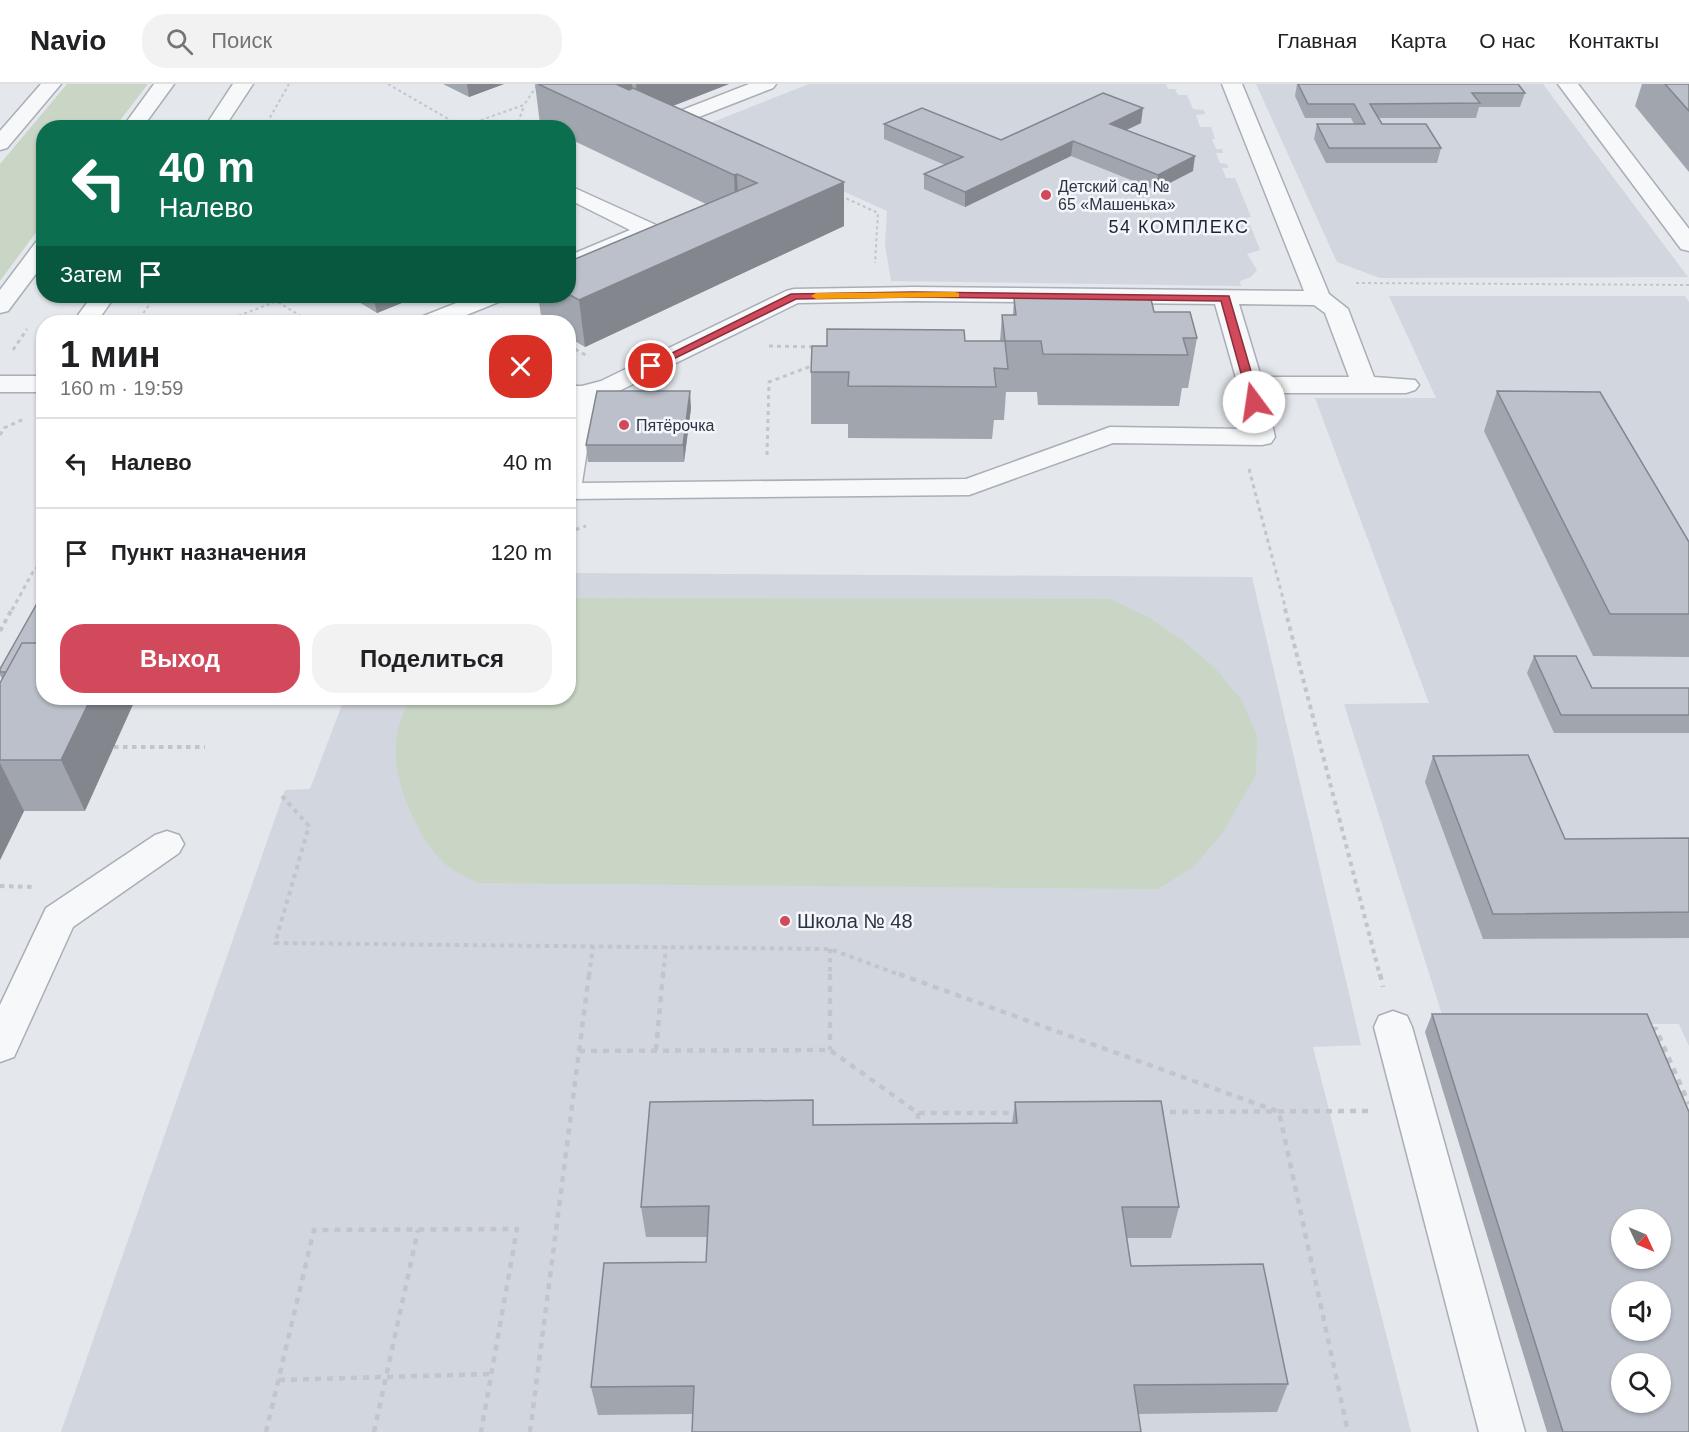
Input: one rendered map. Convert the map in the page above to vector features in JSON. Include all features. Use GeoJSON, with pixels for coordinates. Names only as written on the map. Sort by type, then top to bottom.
{"type":"FeatureCollection","features":[{"type":"Feature","properties":{"kind":"street"},"geometry":{"type":"LineString","coordinates":[[0,144],[51,84]]}},
{"type":"Feature","properties":{"kind":"street"},"geometry":{"type":"LineString","coordinates":[[138,120],[164,84]]}},
{"type":"Feature","properties":{"kind":"street"},"geometry":{"type":"LineString","coordinates":[[219,120],[243,84]]}},
{"type":"Feature","properties":{"kind":"street"},"geometry":{"type":"LineString","coordinates":[[656,127],[727,92],[766,84]]}},
{"type":"Feature","properties":{"kind":"street"},"geometry":{"type":"LineString","coordinates":[[1232,84],[1316,290],[1336,309],[1364,385]]}},
{"type":"Feature","properties":{"kind":"street"},"geometry":{"type":"LineString","coordinates":[[1568,84],[1689,244]]}},
{"type":"Feature","properties":{"kind":"street"},"geometry":{"type":"LineString","coordinates":[[576,195],[648,230],[576,261]]}},
{"type":"Feature","properties":{"kind":"street"},"geometry":{"type":"LineString","coordinates":[[0,306],[36,258]]}},
{"type":"Feature","properties":{"kind":"street"},"geometry":{"type":"LineString","coordinates":[[576,394],[610,386],[794,296],[875,294],[1225,298],[1316,290]]}},
{"type":"Feature","properties":{"kind":"street"},"geometry":{"type":"LineString","coordinates":[[576,490],[969,487],[1110,435],[1262,437],[1251,385],[1225,298]]}},
{"type":"Feature","properties":{"kind":"street"},"geometry":{"type":"LineString","coordinates":[[446,315],[474,303]]}},
{"type":"Feature","properties":{"kind":"street"},"geometry":{"type":"LineString","coordinates":[[0,384],[36,384]]}},
{"type":"Feature","properties":{"kind":"street"},"geometry":{"type":"LineString","coordinates":[[1251,385],[1406,385]]}},
{"type":"Feature","properties":{"kind":"street"},"geometry":{"type":"LineString","coordinates":[[0,1046],[59,918],[167,844]]}},
{"type":"Feature","properties":{"kind":"street"},"geometry":{"type":"LineString","coordinates":[[1393,1027],[1502,1432]]}},
{"type":"Feature","properties":{"kind":"path"},"geometry":{"type":"LineString","coordinates":[[269,120],[289,84]]}},
{"type":"Feature","properties":{"kind":"path"},"geometry":{"type":"LineString","coordinates":[[388,84],[448,120]]}},
{"type":"Feature","properties":{"kind":"path"},"geometry":{"type":"LineString","coordinates":[[519,120],[524,105],[538,84]]}},
{"type":"Feature","properties":{"kind":"path"},"geometry":{"type":"LineString","coordinates":[[480,120],[524,105]]}},
{"type":"Feature","properties":{"kind":"path"},"geometry":{"type":"LineString","coordinates":[[835,193],[878,213],[875,294]]}},
{"type":"Feature","properties":{"kind":"path"},"geometry":{"type":"LineString","coordinates":[[1316,290],[1689,285]]}},
{"type":"Feature","properties":{"kind":"path"},"geometry":{"type":"LineString","coordinates":[[241,315],[272,303]]}},
{"type":"Feature","properties":{"kind":"path"},"geometry":{"type":"LineString","coordinates":[[280,303],[299,315]]}},
{"type":"Feature","properties":{"kind":"path"},"geometry":{"type":"LineString","coordinates":[[761,346],[817,347]]}},
{"type":"Feature","properties":{"kind":"path"},"geometry":{"type":"LineString","coordinates":[[766,490],[769,382],[821,363]]}},
{"type":"Feature","properties":{"kind":"path"},"geometry":{"type":"LineString","coordinates":[[0,435],[4,428],[34,414]]}},
{"type":"Feature","properties":{"kind":"path"},"geometry":{"type":"LineString","coordinates":[[1240,436],[1393,1027]]}},
{"type":"Feature","properties":{"kind":"path"},"geometry":{"type":"LineString","coordinates":[[0,631],[36,568]]}},
{"type":"Feature","properties":{"kind":"path"},"geometry":{"type":"LineString","coordinates":[[114,747],[205,747]]}},
{"type":"Feature","properties":{"kind":"path"},"geometry":{"type":"LineString","coordinates":[[282,796],[309,826],[275,943],[830,949],[1279,1112]]}},
{"type":"Feature","properties":{"kind":"path"},"geometry":{"type":"LineString","coordinates":[[530,1432],[593,946]]}},
{"type":"Feature","properties":{"kind":"path"},"geometry":{"type":"LineString","coordinates":[[656,1050],[666,946]]}},
{"type":"Feature","properties":{"kind":"path"},"geometry":{"type":"LineString","coordinates":[[830,949],[830,1050]]}},
{"type":"Feature","properties":{"kind":"path"},"geometry":{"type":"LineString","coordinates":[[1644,1029],[1656,1029],[1689,1104]]}},
{"type":"Feature","properties":{"kind":"path"},"geometry":{"type":"LineString","coordinates":[[579,1051],[830,1050],[918,1113],[1023,1113]]}},
{"type":"Feature","properties":{"kind":"path"},"geometry":{"type":"LineString","coordinates":[[1151,1112],[1330,1112]]}},
{"type":"Feature","properties":{"kind":"path"},"geometry":{"type":"LineString","coordinates":[[1279,1112],[1348,1432]]}},
{"type":"Feature","properties":{"kind":"path"},"geometry":{"type":"LineString","coordinates":[[918,1113],[918,1134]]}},
{"type":"Feature","properties":{"kind":"path"},"geometry":{"type":"LineString","coordinates":[[266,1432],[314,1230],[517,1229],[481,1432]]}},
{"type":"Feature","properties":{"kind":"path"},"geometry":{"type":"LineString","coordinates":[[374,1432],[418,1230]]}},
{"type":"Feature","properties":{"kind":"path"},"geometry":{"type":"LineString","coordinates":[[279,1380],[490,1374]]}},
{"type":"Feature","properties":{"kind":"shaded area","name":"Детский сад № 65 «Машенька»"},"geometry":{"type":"Polygon","coordinates":[[[809,84],[1166,84],[1168,89],[1175,89],[1178,95],[1187,95],[1193,109],[1204,110],[1205,114],[1196,115],[1200,127],[1211,127],[1216,149],[1222,149],[1223,153],[1216,153],[1220,163],[1227,164],[1228,168],[1222,168],[1226,178],[1235,178],[1251,217],[1247,217],[1260,250],[1247,254],[1257,270],[1251,277],[1240,281],[1241,286],[891,281],[885,245],[887,211],[700,127],[809,84]]]}},
{"type":"Feature","properties":{"kind":"shaded area"},"geometry":{"type":"Polygon","coordinates":[[[1256,84],[1543,84],[1688,277],[1380,278],[1337,262],[1256,84]]]}},
{"type":"Feature","properties":{"kind":"shaded area"},"geometry":{"type":"Polygon","coordinates":[[[1389,296],[1685,296],[1689,302],[1689,1046],[1679,1024],[1445,1024],[1344,704],[1429,703],[1315,398],[1436,398],[1389,296]]]}},
{"type":"Feature","properties":{"kind":"shaded area","name":"Школа № 48"},"geometry":{"type":"Polygon","coordinates":[[[576,573],[1252,577],[1361,1045],[1313,1047],[1411,1432],[61,1432],[285,790],[310,789],[342,705],[576,705],[576,573]]]}},
{"type":"Feature","properties":{"kind":"green space"},"geometry":{"type":"Polygon","coordinates":[[[67,84],[148,84],[120,120],[37,120],[67,84]]]}},
{"type":"Feature","properties":{"kind":"green space"},"geometry":{"type":"Polygon","coordinates":[[[36,121],[36,232],[0,281],[0,164],[36,121]]]}},
{"type":"Feature","properties":{"kind":"green space"},"geometry":{"type":"Polygon","coordinates":[[[576,598],[1110,599],[1150,618],[1187,644],[1215,668],[1241,699],[1257,735],[1256,775],[1221,835],[1193,867],[1158,889],[478,883],[452,869],[439,857],[428,844],[410,812],[396,760],[400,721],[407,705],[576,705],[576,598]]]}},
{"type":"Feature","properties":{"kind":"building"},"geometry":{"type":"Polygon","coordinates":[[[538,84],[616,84],[629,90],[633,88],[844,182],[579,300],[576,298],[576,259],[757,183],[737,174],[734,175],[538,84]]]}},
{"type":"Feature","properties":{"kind":"building"},"geometry":{"type":"Polygon","coordinates":[[[1298,84],[1518,84],[1525,93],[1472,93],[1480,103],[1370,104],[1382,124],[1426,124],[1441,148],[1329,148],[1317,124],[1365,124],[1354,104],[1308,104],[1298,84]]]}},
{"type":"Feature","properties":{"kind":"building"},"geometry":{"type":"Polygon","coordinates":[[[1665,84],[1689,84],[1689,111],[1665,84]]]}},
{"type":"Feature","properties":{"kind":"building"},"geometry":{"type":"Polygon","coordinates":[[[1103,93],[1143,108],[1110,124],[1195,156],[1158,175],[1073,141],[965,192],[924,174],[963,157],[884,124],[922,108],[1001,140],[1103,93]]]}},
{"type":"Feature","properties":{"kind":"building"},"geometry":{"type":"Polygon","coordinates":[[[1014,298],[1151,299],[1154,312],[1190,312],[1197,338],[1183,338],[1188,355],[1043,354],[1041,341],[1005,341],[1002,315],[1016,315],[1014,298]]]}},
{"type":"Feature","properties":{"kind":"building"},"geometry":{"type":"Polygon","coordinates":[[[827,329],[964,330],[965,341],[1005,341],[1008,369],[994,368],[996,387],[848,386],[849,372],[811,372],[812,346],[827,346],[827,329]]]}},
{"type":"Feature","properties":{"kind":"building"},"geometry":{"type":"Polygon","coordinates":[[[597,391],[690,391],[683,445],[586,445],[597,391]]]}},
{"type":"Feature","properties":{"kind":"building"},"geometry":{"type":"Polygon","coordinates":[[[1497,391],[1600,392],[1689,542],[1689,614],[1610,614],[1497,391]]]}},
{"type":"Feature","properties":{"kind":"building"},"geometry":{"type":"Polygon","coordinates":[[[36,605],[36,643],[22,643],[6,672],[0,672],[36,605]]]}},
{"type":"Feature","properties":{"kind":"building"},"geometry":{"type":"Polygon","coordinates":[[[22,643],[36,643],[36,705],[88,705],[61,760],[0,760],[0,683],[22,643]]]}},
{"type":"Feature","properties":{"kind":"building"},"geometry":{"type":"Polygon","coordinates":[[[1534,656],[1576,656],[1592,688],[1689,688],[1689,715],[1561,715],[1534,656]]]}},
{"type":"Feature","properties":{"kind":"building"},"geometry":{"type":"Polygon","coordinates":[[[1528,755],[1565,839],[1689,838],[1689,912],[1493,914],[1433,756],[1528,755]]]}},
{"type":"Feature","properties":{"kind":"building"},"geometry":{"type":"Polygon","coordinates":[[[1432,1014],[1647,1014],[1689,1112],[1689,1432],[1563,1432],[1432,1014]]]}},
{"type":"Feature","properties":{"kind":"building"},"geometry":{"type":"Polygon","coordinates":[[[813,1100],[813,1125],[1017,1123],[1015,1102],[1161,1101],[1179,1207],[1122,1207],[1131,1266],[1263,1264],[1288,1384],[1134,1385],[1141,1432],[692,1432],[694,1386],[591,1387],[604,1263],[706,1262],[709,1206],[641,1207],[650,1102],[813,1100]]]}},
{"type":"Feature","properties":{"kind":"slow traffic"},"geometry":{"type":"LineString","coordinates":[[816,296],[955,295]]}},
{"type":"Feature","properties":{"kind":"place","name":"Детский сад № 65 «Машенька»"},"geometry":{"type":"Point","coordinates":[1046,195]}},
{"type":"Feature","properties":{"kind":"place","name":"Пятёрочка"},"geometry":{"type":"Point","coordinates":[624,425]}},
{"type":"Feature","properties":{"kind":"place","name":"Школа № 48"},"geometry":{"type":"Point","coordinates":[785,921]}},
{"type":"Feature","properties":{"kind":"district","name":"54 КОМПЛЕКС"},"geometry":{"type":"Point","coordinates":[1179,227]}},
{"type":"Feature","properties":{"kind":"route"},"geometry":{"type":"LineString","coordinates":[[651,366],[794,296],[914,294],[1225,298],[1254,402]]}}]}
